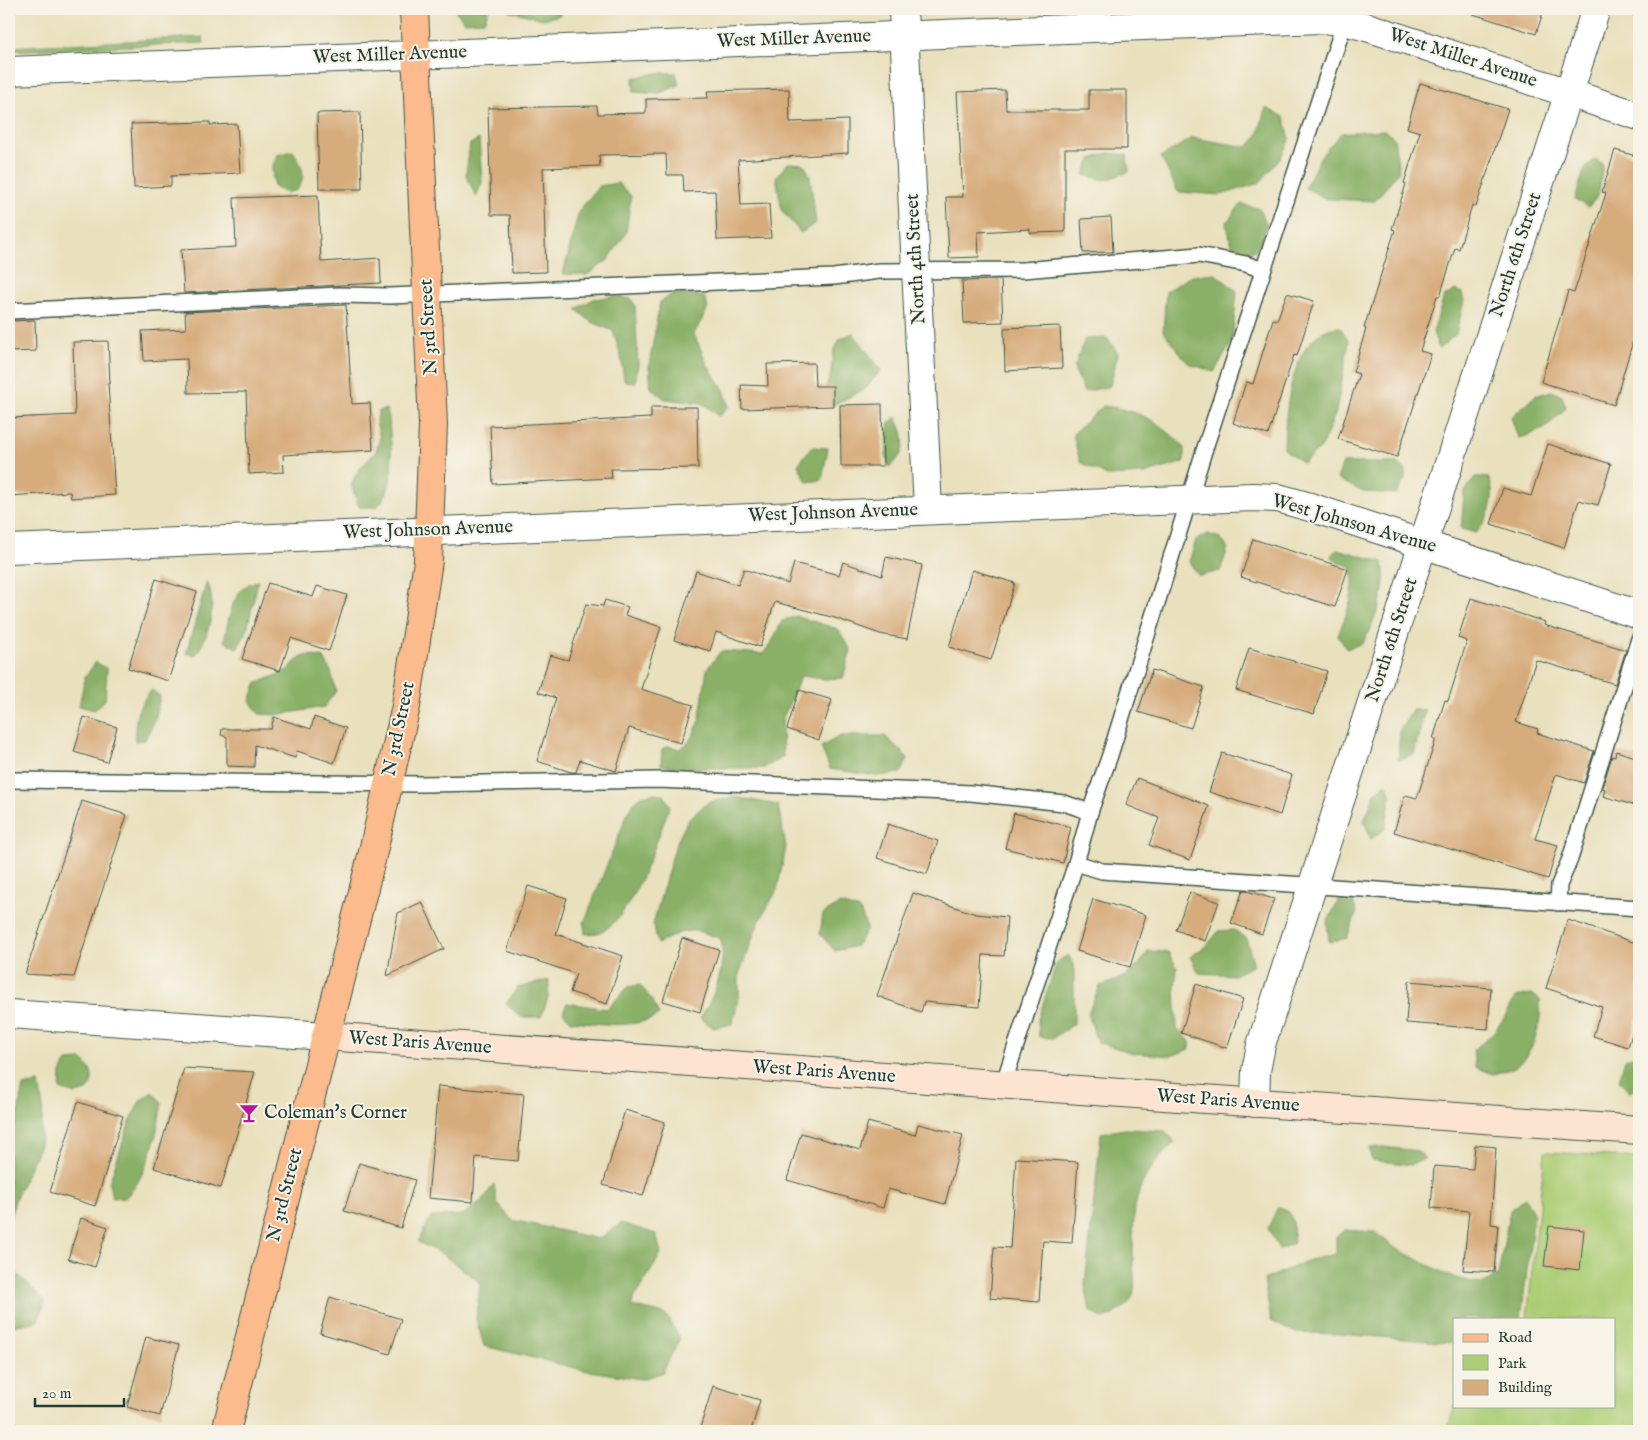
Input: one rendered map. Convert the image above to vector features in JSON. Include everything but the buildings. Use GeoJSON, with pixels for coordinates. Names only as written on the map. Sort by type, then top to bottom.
{"type":"FeatureCollection","features":[{"type":"Feature","properties":{"kind":"main road","name":"N 3rd Street"},"geometry":{"type":"LineString","coordinates":[[226,1431],[372,856],[406,706],[428,561],[433,424],[414,9]]}},
{"type":"Feature","properties":{"kind":"main road","name":"West Paris Avenue"},"geometry":{"type":"LineString","coordinates":[[325,1036],[1639,1130]]}},
{"type":"Feature","properties":{"kind":"street","name":"North 6th Street"},"geometry":{"type":"LineString","coordinates":[[1256,1103],[1256,1071],[1261,1045],[1596,9]]}},
{"type":"Feature","properties":{"kind":"street","name":"West Miller Avenue"},"geometry":{"type":"LineString","coordinates":[[9,71],[416,54],[904,21],[1291,18],[1347,15],[1639,116]]}},
{"type":"Feature","properties":{"kind":"street","name":"North 4th Street"},"geometry":{"type":"LineString","coordinates":[[904,21],[928,510]]}},
{"type":"Feature","properties":{"kind":"street","name":"West Johnson Avenue"},"geometry":{"type":"LineString","coordinates":[[9,548],[1190,499],[1278,498],[1639,615]]}},
{"type":"Feature","properties":{"kind":"street","name":"West Paris Avenue"},"geometry":{"type":"LineString","coordinates":[[9,1014],[325,1036]]}},
{"type":"Feature","properties":{"kind":"lane"},"geometry":{"type":"LineString","coordinates":[[1004,1085],[1263,270],[1347,15]]}},
{"type":"Feature","properties":{"kind":"lane"},"geometry":{"type":"LineString","coordinates":[[9,311],[339,295],[427,294],[815,278],[879,271],[1023,270],[1199,255],[1246,264],[1263,270]]}},
{"type":"Feature","properties":{"kind":"lane"},"geometry":{"type":"LineString","coordinates":[[1558,902],[1559,884],[1570,860],[1639,639]]}},
{"type":"Feature","properties":{"kind":"lane"},"geometry":{"type":"LineString","coordinates":[[9,780],[388,784],[677,780],[971,793],[1064,803],[1090,812]]}},
{"type":"Feature","properties":{"kind":"lane"},"geometry":{"type":"LineString","coordinates":[[1076,863],[1102,871],[1639,908]]}},
{"type":"Feature","properties":{"kind":"green space"},"geometry":{"type":"Polygon","coordinates":[[[454,9],[489,9],[484,21],[465,22],[454,9]]]}},
{"type":"Feature","properties":{"kind":"green space"},"geometry":{"type":"Polygon","coordinates":[[[511,9],[561,9],[560,15],[543,19],[510,11],[511,9]]]}},
{"type":"Feature","properties":{"kind":"green space"},"geometry":{"type":"Polygon","coordinates":[[[203,37],[204,43],[9,51],[9,47],[203,37]]]}},
{"type":"Feature","properties":{"kind":"green space"},"geometry":{"type":"Polygon","coordinates":[[[657,73],[676,73],[679,85],[658,94],[634,92],[633,78],[657,73]]]}},
{"type":"Feature","properties":{"kind":"green space"},"geometry":{"type":"Polygon","coordinates":[[[1266,108],[1284,117],[1290,139],[1280,159],[1259,183],[1221,195],[1178,192],[1161,157],[1193,138],[1248,147],[1258,135],[1266,108]]]}},
{"type":"Feature","properties":{"kind":"green space"},"geometry":{"type":"Polygon","coordinates":[[[1384,130],[1394,138],[1399,171],[1375,201],[1327,199],[1305,188],[1321,156],[1341,133],[1384,130]]]}},
{"type":"Feature","properties":{"kind":"green space"},"geometry":{"type":"Polygon","coordinates":[[[479,139],[482,183],[476,197],[466,175],[470,144],[479,139]]]}},
{"type":"Feature","properties":{"kind":"green space"},"geometry":{"type":"Polygon","coordinates":[[[293,151],[299,161],[303,175],[297,190],[286,193],[274,187],[272,168],[277,155],[293,151]]]}},
{"type":"Feature","properties":{"kind":"green space"},"geometry":{"type":"Polygon","coordinates":[[[1109,153],[1127,155],[1129,172],[1105,180],[1084,175],[1091,159],[1109,153]]]}},
{"type":"Feature","properties":{"kind":"green space"},"geometry":{"type":"Polygon","coordinates":[[[1596,159],[1603,165],[1598,197],[1588,207],[1575,199],[1585,168],[1596,159]]]}},
{"type":"Feature","properties":{"kind":"green space"},"geometry":{"type":"Polygon","coordinates":[[[788,163],[804,164],[810,176],[816,223],[801,233],[782,211],[776,177],[788,163]]]}},
{"type":"Feature","properties":{"kind":"green space"},"geometry":{"type":"Polygon","coordinates":[[[618,183],[631,196],[626,233],[608,260],[587,275],[563,274],[579,211],[599,186],[618,183]]]}},
{"type":"Feature","properties":{"kind":"green space"},"geometry":{"type":"Polygon","coordinates":[[[1241,204],[1260,209],[1267,225],[1258,250],[1234,252],[1226,223],[1241,204]]]}},
{"type":"Feature","properties":{"kind":"green space"},"geometry":{"type":"Polygon","coordinates":[[[1214,273],[1237,291],[1232,342],[1214,372],[1188,363],[1163,331],[1166,291],[1191,276],[1214,273]]]}},
{"type":"Feature","properties":{"kind":"green space"},"geometry":{"type":"Polygon","coordinates":[[[1455,290],[1462,293],[1464,301],[1456,334],[1439,349],[1433,332],[1444,297],[1455,290]]]}},
{"type":"Feature","properties":{"kind":"green space"},"geometry":{"type":"Polygon","coordinates":[[[673,294],[693,294],[705,298],[708,308],[694,334],[708,366],[724,390],[729,407],[719,416],[702,403],[665,399],[651,388],[649,366],[660,302],[673,294]]]}},
{"type":"Feature","properties":{"kind":"green space"},"geometry":{"type":"Polygon","coordinates":[[[615,296],[631,299],[635,305],[638,364],[635,383],[624,380],[621,356],[613,331],[590,321],[576,309],[594,299],[615,296]]]}},
{"type":"Feature","properties":{"kind":"green space"},"geometry":{"type":"Polygon","coordinates":[[[1340,327],[1349,341],[1336,412],[1321,448],[1303,463],[1284,449],[1286,415],[1294,375],[1301,357],[1311,342],[1324,331],[1340,327]]]}},
{"type":"Feature","properties":{"kind":"green space"},"geometry":{"type":"Polygon","coordinates":[[[853,333],[881,370],[865,389],[831,406],[822,398],[830,377],[834,350],[840,339],[853,333]]]}},
{"type":"Feature","properties":{"kind":"green space"},"geometry":{"type":"Polygon","coordinates":[[[1107,338],[1118,353],[1110,386],[1084,392],[1074,368],[1085,339],[1107,338]]]}},
{"type":"Feature","properties":{"kind":"green space"},"geometry":{"type":"Polygon","coordinates":[[[1552,391],[1562,396],[1566,407],[1545,427],[1532,434],[1518,438],[1511,417],[1535,396],[1552,391]]]}},
{"type":"Feature","properties":{"kind":"green space"},"geometry":{"type":"Polygon","coordinates":[[[1103,406],[1138,414],[1157,423],[1184,447],[1184,462],[1144,474],[1107,476],[1080,462],[1073,434],[1103,406]]]}},
{"type":"Feature","properties":{"kind":"green space"},"geometry":{"type":"Polygon","coordinates":[[[386,409],[389,418],[392,465],[388,488],[384,498],[377,507],[359,507],[351,484],[360,468],[375,453],[380,438],[376,421],[379,411],[386,409]]]}},
{"type":"Feature","properties":{"kind":"green space"},"geometry":{"type":"Polygon","coordinates":[[[896,417],[902,431],[903,444],[900,456],[889,467],[886,456],[889,423],[896,417]]]}},
{"type":"Feature","properties":{"kind":"green space"},"geometry":{"type":"Polygon","coordinates":[[[811,447],[828,448],[822,480],[807,482],[798,465],[811,447]]]}},
{"type":"Feature","properties":{"kind":"green space"},"geometry":{"type":"Polygon","coordinates":[[[1343,463],[1397,463],[1406,470],[1405,479],[1396,494],[1364,492],[1337,479],[1343,463]]]}},
{"type":"Feature","properties":{"kind":"green space"},"geometry":{"type":"Polygon","coordinates":[[[1475,477],[1488,477],[1492,492],[1491,507],[1485,521],[1476,533],[1461,529],[1464,493],[1475,477]]]}},
{"type":"Feature","properties":{"kind":"green space"},"geometry":{"type":"Polygon","coordinates":[[[1208,534],[1220,538],[1228,548],[1220,571],[1199,576],[1189,562],[1196,540],[1208,534]]]}},
{"type":"Feature","properties":{"kind":"green space"},"geometry":{"type":"Polygon","coordinates":[[[1337,549],[1383,562],[1384,573],[1380,604],[1363,643],[1346,649],[1338,635],[1345,619],[1353,582],[1350,566],[1337,562],[1331,555],[1337,549]]]}},
{"type":"Feature","properties":{"kind":"green space"},"geometry":{"type":"Polygon","coordinates":[[[207,581],[212,610],[205,639],[195,656],[186,653],[207,581]]]}},
{"type":"Feature","properties":{"kind":"green space"},"geometry":{"type":"Polygon","coordinates":[[[258,581],[246,634],[237,648],[224,641],[230,613],[242,589],[258,581]]]}},
{"type":"Feature","properties":{"kind":"green space"},"geometry":{"type":"Polygon","coordinates":[[[796,616],[838,629],[851,650],[843,678],[824,679],[801,676],[782,720],[783,757],[764,768],[678,768],[661,765],[662,749],[668,746],[680,749],[689,742],[699,723],[707,669],[721,651],[763,654],[772,642],[782,621],[796,616]]]}},
{"type":"Feature","properties":{"kind":"green space"},"geometry":{"type":"Polygon","coordinates":[[[308,655],[324,658],[331,672],[336,691],[324,707],[277,715],[259,714],[250,701],[256,684],[286,671],[298,659],[308,655]]]}},
{"type":"Feature","properties":{"kind":"green space"},"geometry":{"type":"Polygon","coordinates":[[[96,662],[107,669],[105,700],[95,710],[79,706],[85,677],[96,662]]]}},
{"type":"Feature","properties":{"kind":"green space"},"geometry":{"type":"Polygon","coordinates":[[[152,690],[160,696],[155,720],[145,740],[135,741],[135,726],[140,707],[152,690]]]}},
{"type":"Feature","properties":{"kind":"green space"},"geometry":{"type":"Polygon","coordinates":[[[1413,709],[1425,710],[1414,754],[1398,760],[1400,730],[1413,709]]]}},
{"type":"Feature","properties":{"kind":"green space"},"geometry":{"type":"Polygon","coordinates":[[[840,736],[885,736],[908,758],[901,773],[877,776],[830,769],[821,747],[840,736]]]}},
{"type":"Feature","properties":{"kind":"green space"},"geometry":{"type":"Polygon","coordinates":[[[1386,783],[1391,796],[1385,829],[1371,839],[1364,821],[1375,793],[1386,783]]]}},
{"type":"Feature","properties":{"kind":"green space"},"geometry":{"type":"Polygon","coordinates":[[[655,793],[664,795],[670,806],[633,896],[611,925],[598,933],[585,934],[584,923],[630,807],[641,796],[655,793]]]}},
{"type":"Feature","properties":{"kind":"green space"},"geometry":{"type":"Polygon","coordinates":[[[735,797],[778,805],[786,847],[777,890],[758,924],[739,974],[739,998],[732,1024],[714,1028],[700,1018],[711,1000],[721,970],[721,939],[702,932],[689,931],[682,932],[658,944],[653,924],[676,844],[689,818],[709,802],[735,797]]]}},
{"type":"Feature","properties":{"kind":"green space"},"geometry":{"type":"Polygon","coordinates":[[[1339,899],[1352,899],[1357,912],[1347,938],[1329,942],[1327,923],[1339,899]]]}},
{"type":"Feature","properties":{"kind":"green space"},"geometry":{"type":"Polygon","coordinates":[[[840,904],[860,910],[867,929],[856,946],[835,951],[820,934],[823,914],[840,904]]]}},
{"type":"Feature","properties":{"kind":"green space"},"geometry":{"type":"Polygon","coordinates":[[[1234,930],[1246,938],[1254,965],[1234,975],[1199,973],[1190,957],[1207,945],[1219,931],[1234,930]]]}},
{"type":"Feature","properties":{"kind":"green space"},"geometry":{"type":"Polygon","coordinates":[[[1148,951],[1168,952],[1177,968],[1175,986],[1177,1029],[1190,1041],[1190,1049],[1171,1056],[1133,1053],[1097,1042],[1088,1013],[1100,986],[1116,981],[1128,974],[1139,964],[1148,951]]]}},
{"type":"Feature","properties":{"kind":"green space"},"geometry":{"type":"Polygon","coordinates":[[[1068,955],[1074,965],[1074,1024],[1053,1038],[1039,1037],[1038,1019],[1057,962],[1068,955]]]}},
{"type":"Feature","properties":{"kind":"green space"},"geometry":{"type":"Polygon","coordinates":[[[549,980],[548,998],[541,1017],[521,1017],[506,1004],[517,988],[549,980]]]}},
{"type":"Feature","properties":{"kind":"green space"},"geometry":{"type":"Polygon","coordinates":[[[640,985],[652,1000],[659,1015],[649,1020],[627,1024],[571,1021],[563,1012],[567,1003],[607,1009],[628,987],[640,985]]]}},
{"type":"Feature","properties":{"kind":"green space"},"geometry":{"type":"Polygon","coordinates":[[[1532,994],[1540,1000],[1541,1008],[1536,1036],[1528,1053],[1516,1066],[1505,1071],[1493,1074],[1475,1067],[1473,1050],[1487,1039],[1498,1026],[1515,997],[1532,994]]]}},
{"type":"Feature","properties":{"kind":"green space"},"geometry":{"type":"Polygon","coordinates":[[[1639,1055],[1639,1088],[1629,1092],[1619,1080],[1625,1059],[1639,1055]]]}},
{"type":"Feature","properties":{"kind":"green space"},"geometry":{"type":"Polygon","coordinates":[[[83,1060],[92,1075],[87,1091],[75,1094],[60,1089],[61,1073],[67,1061],[83,1060]]]}},
{"type":"Feature","properties":{"kind":"green space"},"geometry":{"type":"Polygon","coordinates":[[[39,1083],[43,1108],[40,1145],[16,1197],[9,1223],[9,1142],[17,1118],[23,1086],[39,1083]]]}},
{"type":"Feature","properties":{"kind":"green space"},"geometry":{"type":"Polygon","coordinates":[[[152,1092],[162,1103],[151,1153],[141,1176],[126,1197],[112,1198],[109,1183],[129,1124],[140,1101],[152,1092]]]}},
{"type":"Feature","properties":{"kind":"green space"},"geometry":{"type":"Polygon","coordinates":[[[1125,1129],[1165,1131],[1175,1142],[1150,1170],[1138,1195],[1134,1224],[1133,1295],[1125,1307],[1104,1319],[1090,1311],[1085,1285],[1101,1133],[1125,1129]]]}},
{"type":"Feature","properties":{"kind":"green space"},"geometry":{"type":"Polygon","coordinates":[[[1383,1147],[1418,1151],[1425,1158],[1412,1165],[1371,1160],[1370,1148],[1383,1147]]]}},
{"type":"Feature","properties":{"kind":"green space"},"geometry":{"type":"Polygon","coordinates":[[[1545,1152],[1639,1158],[1639,1431],[1447,1431],[1454,1408],[1616,1408],[1616,1318],[1527,1318],[1545,1152]]]}},
{"type":"Feature","properties":{"kind":"green space"},"geometry":{"type":"Polygon","coordinates":[[[494,1184],[497,1203],[512,1220],[599,1239],[621,1223],[656,1234],[661,1253],[631,1306],[665,1314],[680,1338],[662,1373],[641,1379],[583,1370],[484,1346],[476,1319],[480,1282],[442,1254],[418,1242],[431,1217],[463,1215],[483,1200],[494,1184]]]}},
{"type":"Feature","properties":{"kind":"green space"},"geometry":{"type":"Polygon","coordinates":[[[1525,1198],[1534,1215],[1521,1318],[1453,1318],[1453,1343],[1340,1334],[1296,1333],[1271,1321],[1264,1280],[1309,1260],[1336,1254],[1336,1237],[1344,1230],[1375,1232],[1395,1248],[1452,1277],[1481,1284],[1498,1276],[1510,1210],[1525,1198]]]}},
{"type":"Feature","properties":{"kind":"green space"},"geometry":{"type":"Polygon","coordinates":[[[1278,1207],[1289,1212],[1293,1222],[1294,1243],[1279,1249],[1268,1228],[1278,1207]]]}},
{"type":"Feature","properties":{"kind":"green space"},"geometry":{"type":"Polygon","coordinates":[[[9,1266],[45,1301],[38,1321],[13,1326],[9,1325],[9,1266]]]}},
{"type":"Feature","properties":{"kind":"place","name":"Coleman's Corner"},"geometry":{"type":"Point","coordinates":[249,1113]}}]}
